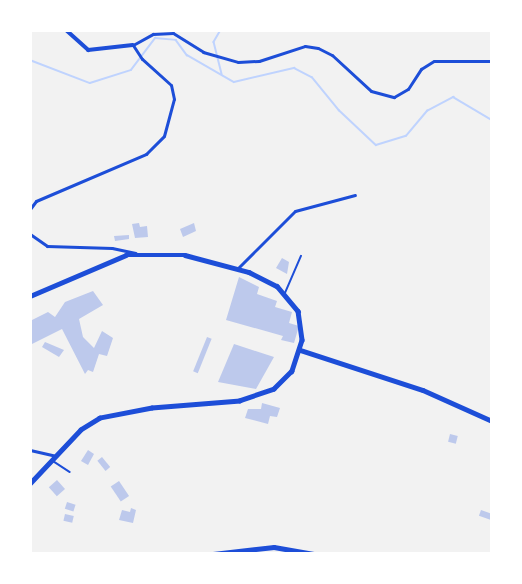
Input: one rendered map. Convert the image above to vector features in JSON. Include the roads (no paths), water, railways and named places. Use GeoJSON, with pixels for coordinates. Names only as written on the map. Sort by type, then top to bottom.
{"type":"FeatureCollection","features":[{"type":"Feature","properties":{"kind":"main road"},"geometry":{"type":"LineString","coordinates":[[30,296],[115,258],[135,253],[178,254],[266,279],[285,293],[300,321],[300,350],[287,378],[265,394],[240,400],[108,415],[87,426],[30,484]]}},
{"type":"Feature","properties":{"kind":"main road"},"geometry":{"type":"LineString","coordinates":[[300,350],[423,390],[492,421]]}},
{"type":"Feature","properties":{"kind":"main road"},"geometry":{"type":"LineString","coordinates":[[213,554],[274,547],[312,554]]}},
{"type":"Feature","properties":{"kind":"street"},"geometry":{"type":"LineString","coordinates":[[66,30],[88,50],[133,45],[153,34],[172,33],[203,52],[238,62],[259,61],[305,46],[318,48],[332,55],[365,87],[394,97],[408,89],[421,69],[434,61],[492,61]]}},
{"type":"Feature","properties":{"kind":"street"},"geometry":{"type":"LineString","coordinates":[[30,209],[36,201],[147,154],[164,136],[174,99],[171,85],[142,59],[133,45]]}},
{"type":"Feature","properties":{"kind":"street"},"geometry":{"type":"LineString","coordinates":[[237,269],[295,211],[355,195]]}},
{"type":"Feature","properties":{"kind":"street"},"geometry":{"type":"LineString","coordinates":[[30,234],[47,246],[112,248],[135,253]]}},
{"type":"Feature","properties":{"kind":"street"},"geometry":{"type":"LineString","coordinates":[[30,450],[54,458]]}},
{"type":"Feature","properties":{"kind":"lane"},"geometry":{"type":"LineString","coordinates":[[285,293],[301,256]]}},
{"type":"Feature","properties":{"kind":"lane"},"geometry":{"type":"LineString","coordinates":[[54,458],[70,472]]}},
{"type":"Feature","properties":{"kind":"waterway"},"geometry":{"type":"LineString","coordinates":[[221,30],[214,42],[222,74]]}},
{"type":"Feature","properties":{"kind":"waterway"},"geometry":{"type":"LineString","coordinates":[[30,60],[90,83],[131,70],[155,38],[176,40],[187,55],[234,82],[294,68],[312,77],[339,110],[376,145],[406,136],[427,111],[453,97],[492,120]]}}]}
